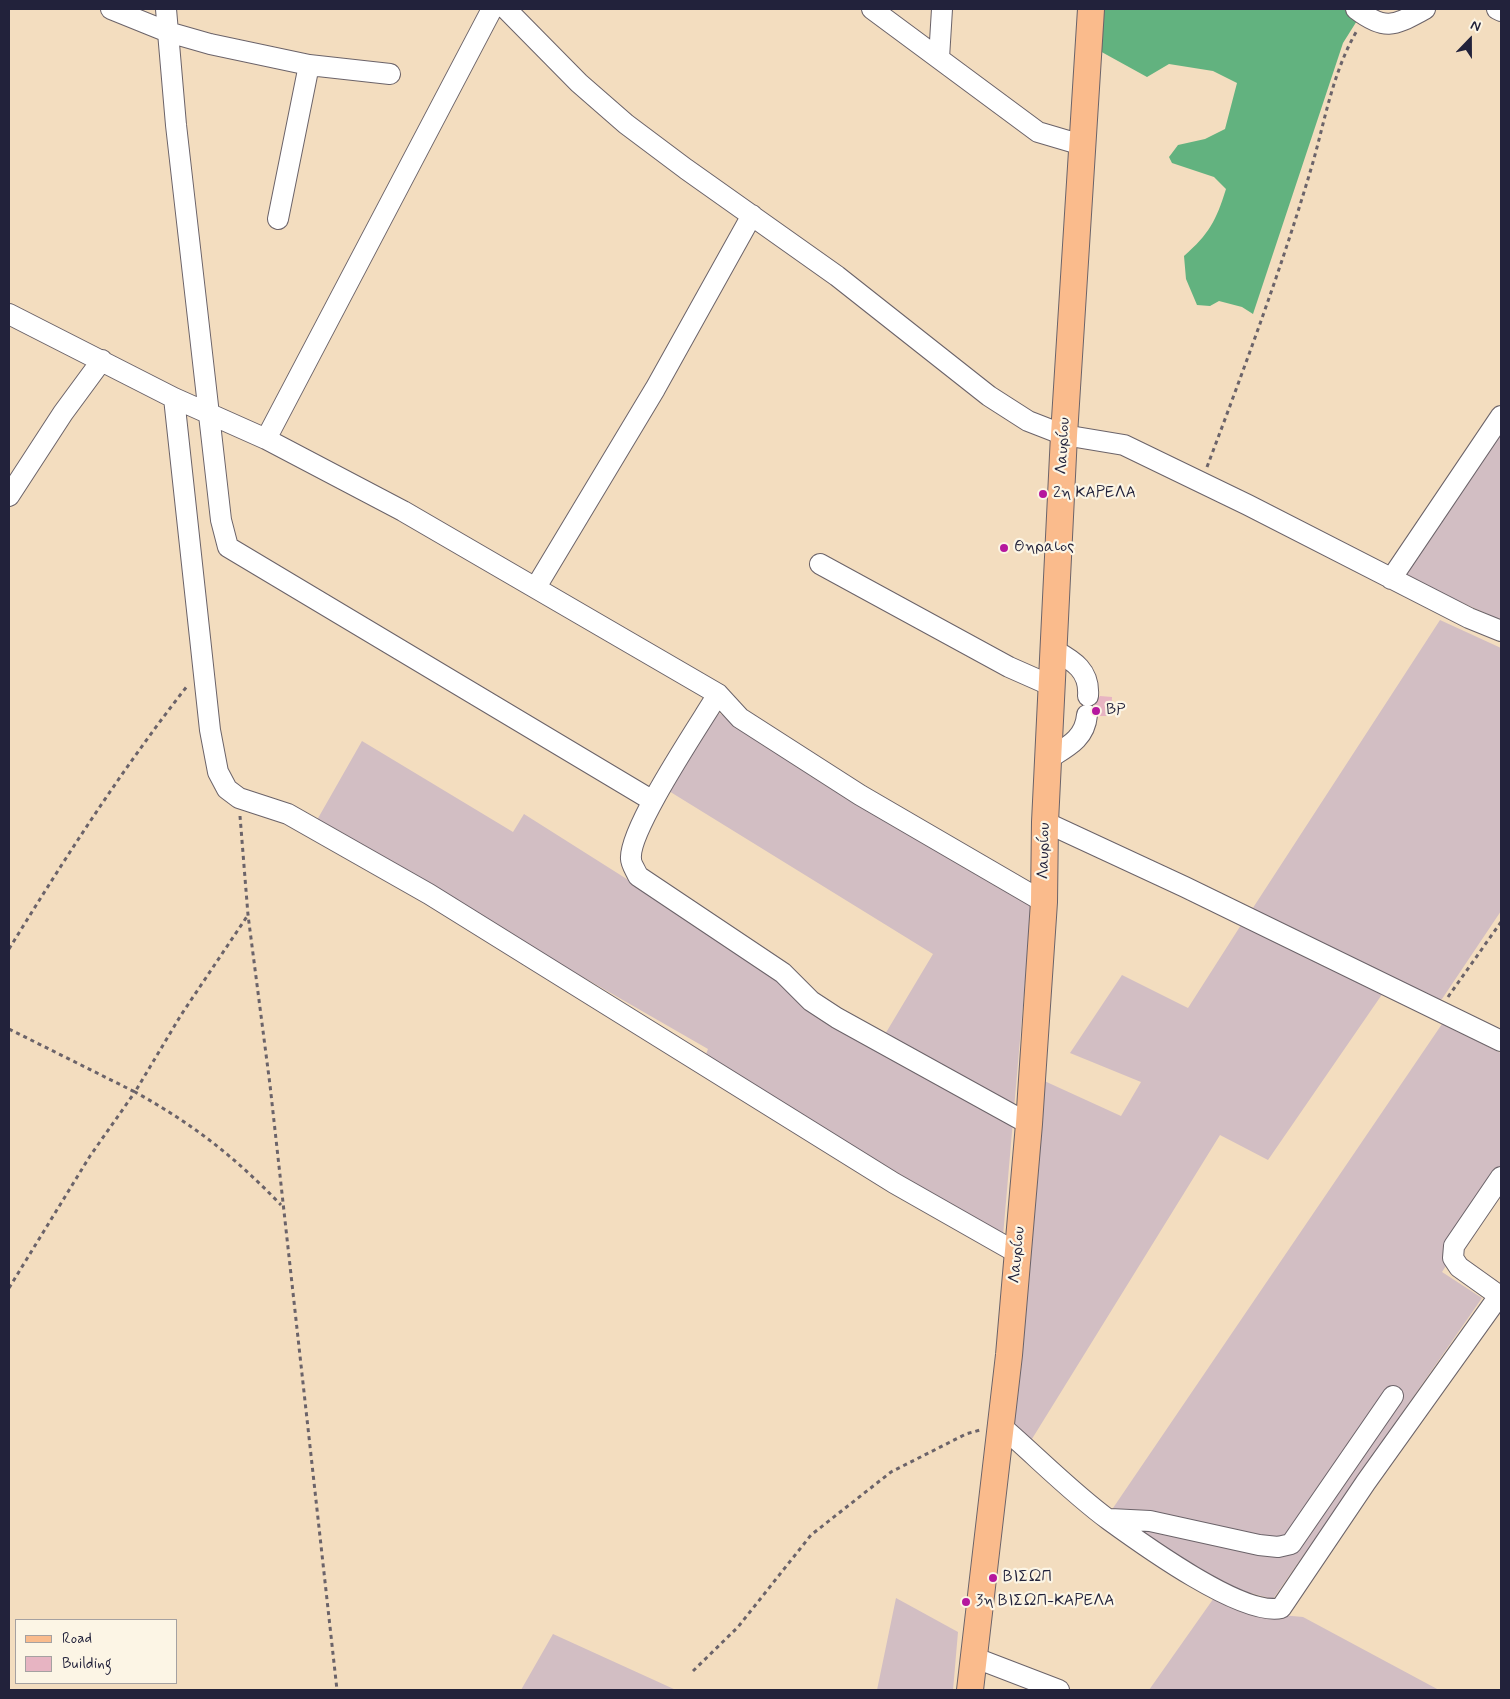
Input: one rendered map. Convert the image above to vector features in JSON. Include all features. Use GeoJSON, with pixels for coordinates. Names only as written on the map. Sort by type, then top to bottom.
{"type":"FeatureCollection","features":[{"type":"Feature","properties":{"kind":"main road","name":"Λαυρίου"},"geometry":{"type":"LineString","coordinates":[[970,1690],[1019,1254],[1044,902],[1048,759],[1064,435],[1091,9]]}},
{"type":"Feature","properties":{"kind":"street"},"geometry":{"type":"LineString","coordinates":[[111,9],[168,32],[210,44],[309,65],[390,74]]}},
{"type":"Feature","properties":{"kind":"street"},"geometry":{"type":"LineString","coordinates":[[166,9],[176,124],[221,520],[228,547],[653,801]]}},
{"type":"Feature","properties":{"kind":"street"},"geometry":{"type":"LineString","coordinates":[[266,439],[492,9]]}},
{"type":"Feature","properties":{"kind":"street"},"geometry":{"type":"LineString","coordinates":[[506,9],[579,83],[626,124],[686,170],[837,276],[989,396],[1028,421],[1064,435],[1124,445],[1469,618],[1501,631]]}},
{"type":"Feature","properties":{"kind":"street"},"geometry":{"type":"LineString","coordinates":[[872,9],[1038,132],[1082,145]]}},
{"type":"Feature","properties":{"kind":"street"},"geometry":{"type":"LineString","coordinates":[[939,58],[942,9]]}},
{"type":"Feature","properties":{"kind":"street"},"geometry":{"type":"LineString","coordinates":[[1362,13],[1387,24],[1396,24],[1424,9]]}},
{"type":"Feature","properties":{"kind":"street"},"geometry":{"type":"LineString","coordinates":[[1497,9],[1501,12]]}},
{"type":"Feature","properties":{"kind":"street"},"geometry":{"type":"LineString","coordinates":[[278,219],[309,65]]}},
{"type":"Feature","properties":{"kind":"street"},"geometry":{"type":"LineString","coordinates":[[536,587],[655,389],[752,215]]}},
{"type":"Feature","properties":{"kind":"street"},"geometry":{"type":"LineString","coordinates":[[9,314],[210,416],[266,439],[403,511],[718,694],[740,718],[860,795],[1044,902]]}},
{"type":"Feature","properties":{"kind":"street"},"geometry":{"type":"LineString","coordinates":[[9,496],[63,414],[102,360]]}},
{"type":"Feature","properties":{"kind":"street"},"geometry":{"type":"LineString","coordinates":[[174,398],[210,730],[218,772],[227,789],[239,798],[288,814],[429,894],[894,1183],[1019,1254]]}},
{"type":"Feature","properties":{"kind":"street"},"geometry":{"type":"LineString","coordinates":[[1391,579],[1501,416]]}},
{"type":"Feature","properties":{"kind":"street"},"geometry":{"type":"LineString","coordinates":[[820,564],[1009,667],[1052,686]]}},
{"type":"Feature","properties":{"kind":"street"},"geometry":{"type":"LineString","coordinates":[[1048,759],[1075,742],[1086,724],[1088,705],[1089,685],[1082,669],[1054,650]]}},
{"type":"Feature","properties":{"kind":"street"},"geometry":{"type":"LineString","coordinates":[[718,694],[653,801],[635,835],[631,859],[638,876],[783,973],[810,1001],[837,1018],[1028,1124]]}},
{"type":"Feature","properties":{"kind":"street"},"geometry":{"type":"LineString","coordinates":[[1046,822],[1185,887],[1501,1041]]}},
{"type":"Feature","properties":{"kind":"street"},"geometry":{"type":"LineString","coordinates":[[1000,1425],[1108,1519],[1220,1593],[1271,1611],[1281,1608],[1500,1297],[1459,1267],[1453,1258],[1454,1246],[1501,1177]]}},
{"type":"Feature","properties":{"kind":"street"},"geometry":{"type":"LineString","coordinates":[[1108,1519],[1150,1521],[1260,1545],[1278,1547],[1291,1544],[1393,1396]]}},
{"type":"Feature","properties":{"kind":"street"},"geometry":{"type":"LineString","coordinates":[[973,1657],[1059,1690]]}},
{"type":"Feature","properties":{"kind":"path"},"geometry":{"type":"LineString","coordinates":[[1201,482],[1244,370],[1308,178],[1336,78],[1362,13]]}},
{"type":"Feature","properties":{"kind":"path"},"geometry":{"type":"LineString","coordinates":[[9,949],[81,833],[155,727],[203,666]]}},
{"type":"Feature","properties":{"kind":"path"},"geometry":{"type":"LineString","coordinates":[[239,798],[248,915],[270,1085],[337,1690]]}},
{"type":"Feature","properties":{"kind":"path"},"geometry":{"type":"LineString","coordinates":[[9,1288],[90,1156],[135,1092],[181,1015],[248,915]]}},
{"type":"Feature","properties":{"kind":"path"},"geometry":{"type":"LineString","coordinates":[[1438,1011],[1501,922]]}},
{"type":"Feature","properties":{"kind":"path"},"geometry":{"type":"LineString","coordinates":[[9,1028],[166,1109],[221,1147],[246,1168],[282,1205]]}},
{"type":"Feature","properties":{"kind":"path"},"geometry":{"type":"LineString","coordinates":[[693,1671],[738,1627],[812,1535],[891,1472],[966,1434],[1000,1425]]}},
{"type":"Feature","properties":{"kind":"shaded area"},"geometry":{"type":"Polygon","coordinates":[[[1501,424],[1501,620],[1398,574],[1501,424]]]}},
{"type":"Feature","properties":{"kind":"shaded area"},"geometry":{"type":"Polygon","coordinates":[[[1440,620],[1501,648],[1501,911],[1442,999],[1428,1000],[1249,914],[1440,620]]]}},
{"type":"Feature","properties":{"kind":"shaded area"},"geometry":{"type":"Polygon","coordinates":[[[714,710],[1032,901],[1003,1236],[705,1057],[708,1049],[461,907],[317,820],[362,741],[513,832],[524,814],[780,976],[878,1046],[933,954],[664,788],[714,710]]]}},
{"type":"Feature","properties":{"kind":"shaded area"},"geometry":{"type":"Polygon","coordinates":[[[1241,925],[1383,993],[1268,1160],[1220,1135],[1027,1447],[1012,1434],[1040,1079],[1121,1116],[1141,1082],[1070,1053],[1122,975],[1188,1008],[1241,925]]]}},
{"type":"Feature","properties":{"kind":"shaded area"},"geometry":{"type":"Polygon","coordinates":[[[1442,1024],[1501,1053],[1501,1181],[1442,1272],[1482,1298],[1273,1599],[1224,1586],[1111,1511],[1442,1024]]]}},
{"type":"Feature","properties":{"kind":"shaded area"},"geometry":{"type":"Polygon","coordinates":[[[1216,1595],[1281,1615],[1303,1617],[1439,1690],[1149,1690],[1216,1595]]]}},
{"type":"Feature","properties":{"kind":"shaded area"},"geometry":{"type":"Polygon","coordinates":[[[896,1598],[958,1632],[953,1690],[877,1690],[896,1598]]]}},
{"type":"Feature","properties":{"kind":"shaded area"},"geometry":{"type":"Polygon","coordinates":[[[553,1634],[676,1690],[521,1690],[553,1634]]]}},
{"type":"Feature","properties":{"kind":"green space"},"geometry":{"type":"Polygon","coordinates":[[[1100,9],[1347,9],[1360,16],[1343,43],[1253,314],[1242,307],[1219,301],[1210,306],[1197,305],[1186,279],[1184,256],[1206,234],[1219,210],[1226,189],[1214,177],[1172,163],[1169,157],[1178,145],[1205,139],[1225,129],[1237,83],[1213,71],[1169,64],[1147,77],[1098,50],[1100,9]]]}},
{"type":"Feature","properties":{"kind":"building"},"geometry":{"type":"Polygon","coordinates":[[[1100,696],[1112,697],[1111,716],[1099,716],[1094,706],[1100,696]]]}},
{"type":"Feature","properties":{"kind":"place","name":"2η ΚΑΡΕΛΑ"},"geometry":{"type":"Point","coordinates":[1043,494]}},
{"type":"Feature","properties":{"kind":"place","name":"Θηραιος"},"geometry":{"type":"Point","coordinates":[1004,548]}},
{"type":"Feature","properties":{"kind":"place","name":"BP"},"geometry":{"type":"Point","coordinates":[1096,711]}},
{"type":"Feature","properties":{"kind":"place","name":"ΒΙΣΩΠ"},"geometry":{"type":"Point","coordinates":[993,1578]}},
{"type":"Feature","properties":{"kind":"place","name":"3η ΒΙΣΩΠ-ΚΑΡΕΛΑ"},"geometry":{"type":"Point","coordinates":[966,1602]}}]}
